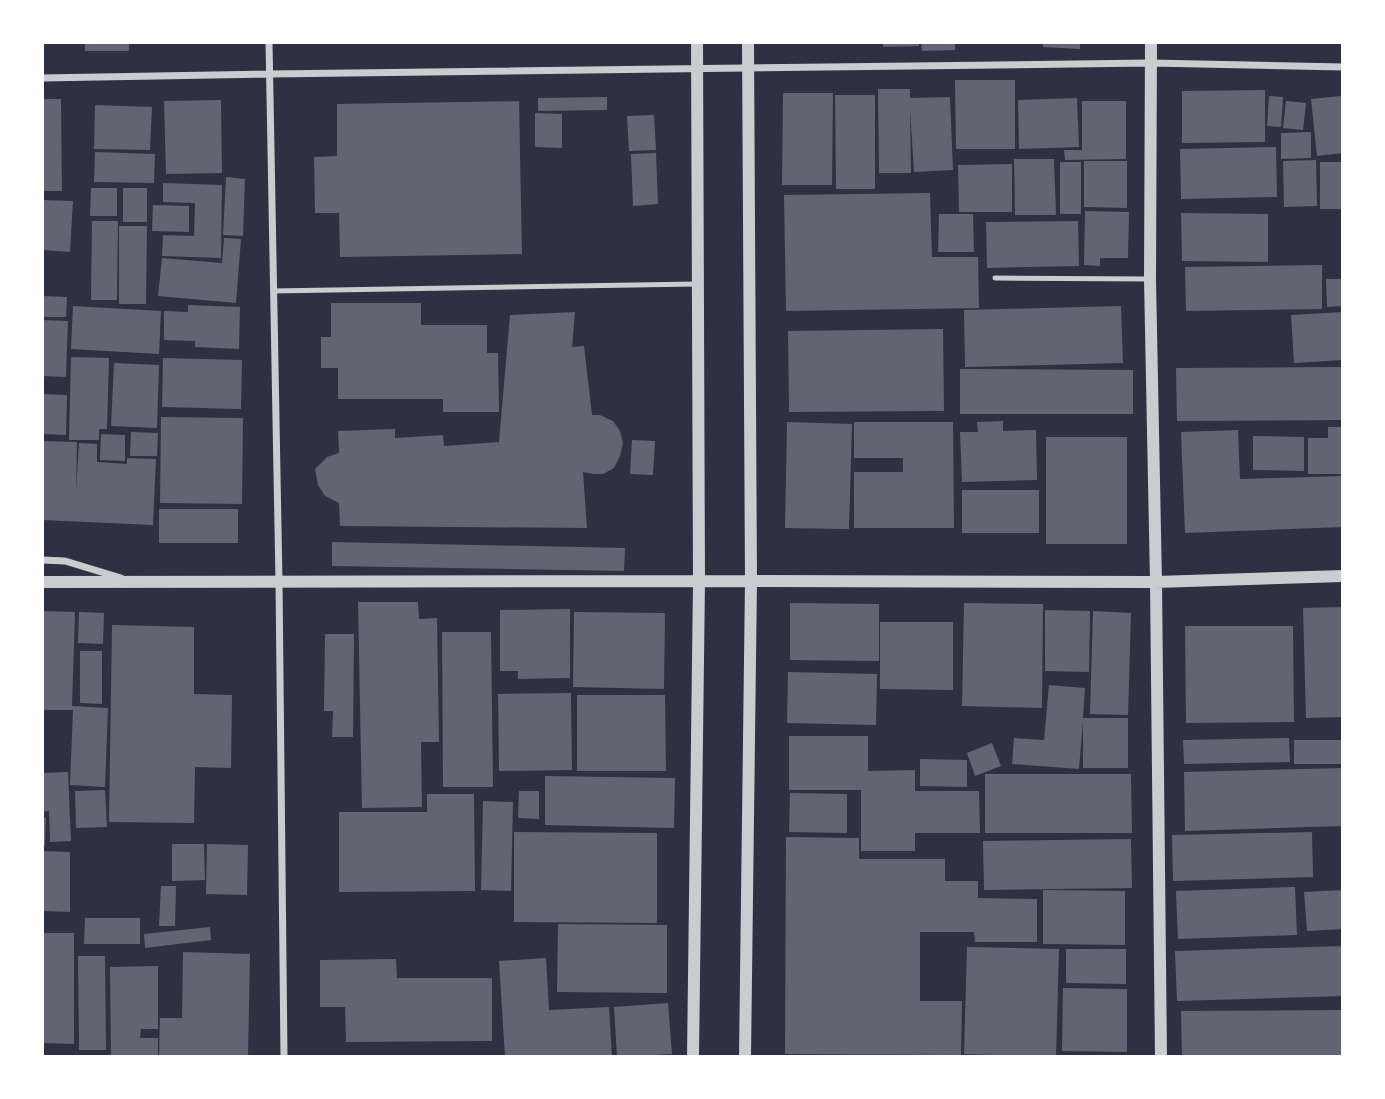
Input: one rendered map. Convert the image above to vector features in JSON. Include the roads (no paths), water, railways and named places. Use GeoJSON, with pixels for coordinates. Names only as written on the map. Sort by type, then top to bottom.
{"type":"FeatureCollection","features":[{"type":"Feature","properties":{"kind":"street"},"geometry":{"type":"LineString","coordinates":[[270,42],[284,1057]]}},
{"type":"Feature","properties":{"kind":"street"},"geometry":{"type":"LineString","coordinates":[[693,1057],[699,581],[697,42]]}},
{"type":"Feature","properties":{"kind":"street"},"geometry":{"type":"LineString","coordinates":[[745,1057],[751,581],[747,42]]}},
{"type":"Feature","properties":{"kind":"street"},"geometry":{"type":"LineString","coordinates":[[1152,42],[1150,279],[1161,1057]]}},
{"type":"Feature","properties":{"kind":"street"},"geometry":{"type":"LineString","coordinates":[[42,78],[1151,63],[1343,67]]}},
{"type":"Feature","properties":{"kind":"street"},"geometry":{"type":"LineString","coordinates":[[42,561],[65,561],[128,580]]}},
{"type":"Feature","properties":{"kind":"street"},"geometry":{"type":"LineString","coordinates":[[42,582],[1156,582],[1343,576]]}},
{"type":"Feature","properties":{"kind":"lane"},"geometry":{"type":"LineString","coordinates":[[995,278],[1150,279]]}},
{"type":"Feature","properties":{"kind":"lane"},"geometry":{"type":"LineString","coordinates":[[273,291],[698,284]]}}]}
